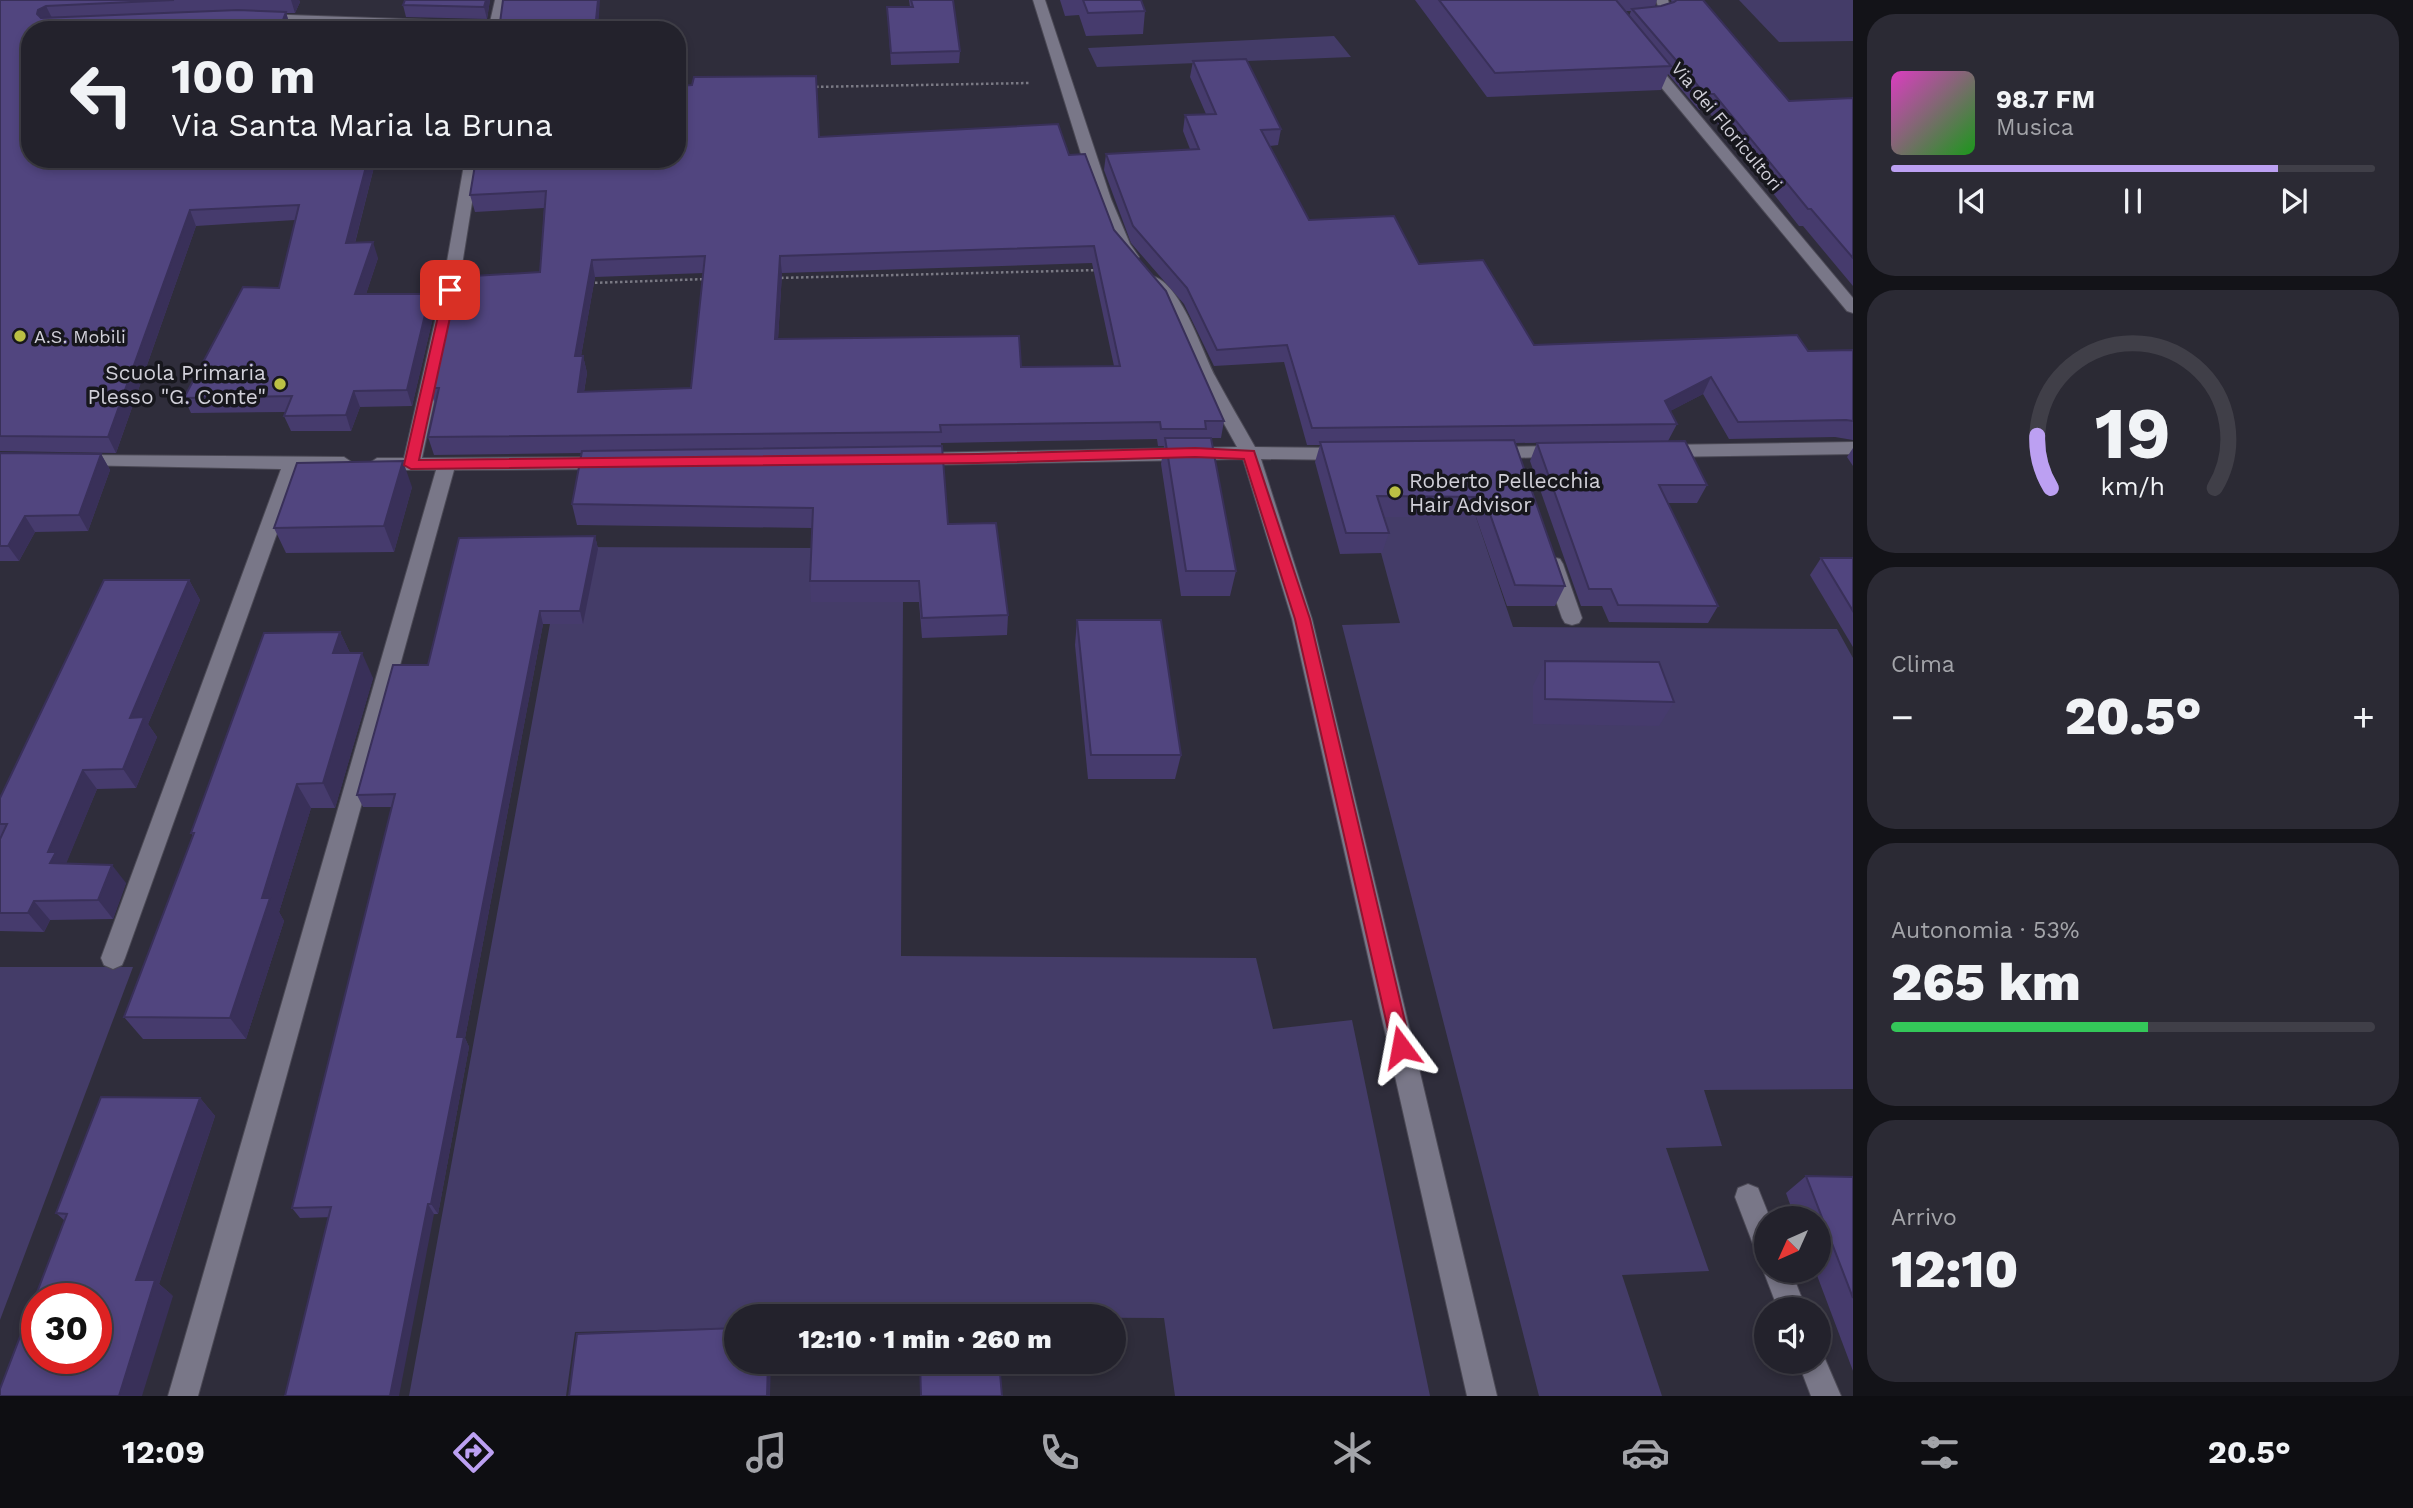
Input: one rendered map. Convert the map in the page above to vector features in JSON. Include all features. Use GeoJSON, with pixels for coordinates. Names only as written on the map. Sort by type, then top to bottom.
{"type":"FeatureCollection","features":[{"type":"Feature","properties":{"kind":"street"},"geometry":{"type":"LineString","coordinates":[[497,21],[501,0]]}},
{"type":"Feature","properties":{"kind":"street"},"geometry":{"type":"LineString","coordinates":[[1039,0],[1103,199],[1122,245],[1174,306],[1206,375],[1250,454],[1302,619],[1482,1396]]}},
{"type":"Feature","properties":{"kind":"street"},"geometry":{"type":"LineString","coordinates":[[1635,16],[1666,12],[1662,0]]}},
{"type":"Feature","properties":{"kind":"street"},"geometry":{"type":"LineString","coordinates":[[243,18],[319,21]]}},
{"type":"Feature","properties":{"kind":"street","name":"Via dei Floricultori"},"geometry":{"type":"LineString","coordinates":[[1638,51],[1853,308]]}},
{"type":"Feature","properties":{"kind":"street"},"geometry":{"type":"LineString","coordinates":[[411,465],[450,290],[470,168]]}},
{"type":"Feature","properties":{"kind":"street"},"geometry":{"type":"LineString","coordinates":[[1647,451],[1853,448]]}},
{"type":"Feature","properties":{"kind":"street"},"geometry":{"type":"LineString","coordinates":[[1515,452],[1524,478]]}},
{"type":"Feature","properties":{"kind":"street"},"geometry":{"type":"LineString","coordinates":[[1474,453],[1579,452]]}},
{"type":"Feature","properties":{"kind":"street"},"geometry":{"type":"LineString","coordinates":[[896,460],[1195,453],[1363,454]]}},
{"type":"Feature","properties":{"kind":"street"},"geometry":{"type":"LineString","coordinates":[[67,461],[411,465],[622,463]]}},
{"type":"Feature","properties":{"kind":"street"},"geometry":{"type":"LineString","coordinates":[[113,958],[293,462]]}},
{"type":"Feature","properties":{"kind":"street"},"geometry":{"type":"LineString","coordinates":[[183,1396],[446,465]]}},
{"type":"Feature","properties":{"kind":"street"},"geometry":{"type":"LineString","coordinates":[[1546,542],[1572,618]]}},
{"type":"Feature","properties":{"kind":"street"},"geometry":{"type":"LineString","coordinates":[[1748,1197],[1754,1212]]}},
{"type":"Feature","properties":{"kind":"street"},"geometry":{"type":"LineString","coordinates":[[1817,1374],[1826,1396]]}},
{"type":"Feature","properties":{"kind":"path"},"geometry":{"type":"LineString","coordinates":[[800,87],[1065,83]]}},
{"type":"Feature","properties":{"kind":"path"},"geometry":{"type":"LineString","coordinates":[[763,278],[1140,268]]}},
{"type":"Feature","properties":{"kind":"path"},"geometry":{"type":"LineString","coordinates":[[583,283],[708,279]]}},
{"type":"Feature","properties":{"kind":"shaded area"},"geometry":{"type":"Polygon","coordinates":[[[1739,0],[1853,0],[1853,41],[1779,42],[1739,0]]]}},
{"type":"Feature","properties":{"kind":"shaded area"},"geometry":{"type":"Polygon","coordinates":[[[1334,36],[1351,57],[1097,67],[1088,48],[1334,36]]]}},
{"type":"Feature","properties":{"kind":"shaded area"},"geometry":{"type":"Polygon","coordinates":[[[1371,516],[1476,517],[1513,627],[1837,629],[1853,658],[1853,1089],[1704,1090],[1722,1146],[1666,1148],[1709,1271],[1622,1275],[1662,1396],[1539,1396],[1342,625],[1400,623],[1371,516]]]}},
{"type":"Feature","properties":{"kind":"shaded area"},"geometry":{"type":"Polygon","coordinates":[[[564,547],[814,548],[812,602],[903,602],[901,956],[1256,958],[1273,1029],[1352,1020],[1430,1396],[1175,1396],[1164,1318],[1126,1318],[1126,1304],[724,1304],[724,1328],[575,1332],[566,1396],[409,1396],[564,547]]]}},
{"type":"Feature","properties":{"kind":"shaded area"},"geometry":{"type":"Polygon","coordinates":[[[0,967],[133,967],[0,1320],[0,967]]]}},
{"type":"Feature","properties":{"kind":"building"},"geometry":{"type":"Polygon","coordinates":[[[0,0],[174,0],[46,6],[38,10],[37,14],[41,18],[238,10],[286,12],[282,21],[21,21],[21,168],[366,168],[346,243],[373,242],[355,294],[430,294],[407,390],[354,391],[346,415],[284,416],[292,396],[184,398],[243,287],[279,288],[299,205],[190,210],[108,437],[0,436],[0,0]]]}},
{"type":"Feature","properties":{"kind":"building"},"geometry":{"type":"Polygon","coordinates":[[[405,0],[486,0],[484,7],[403,5],[405,0]]]}},
{"type":"Feature","properties":{"kind":"building"},"geometry":{"type":"Polygon","coordinates":[[[503,0],[598,0],[596,21],[500,21],[503,0]]]}},
{"type":"Feature","properties":{"kind":"building"},"geometry":{"type":"Polygon","coordinates":[[[911,0],[953,0],[960,51],[891,53],[887,7],[913,7],[911,0]]]}},
{"type":"Feature","properties":{"kind":"building"},"geometry":{"type":"Polygon","coordinates":[[[1083,0],[1141,0],[1145,11],[1088,13],[1083,0]]]}},
{"type":"Feature","properties":{"kind":"building"},"geometry":{"type":"Polygon","coordinates":[[[1439,0],[1616,0],[1671,66],[1495,73],[1439,0]]]}},
{"type":"Feature","properties":{"kind":"building"},"geometry":{"type":"Polygon","coordinates":[[[1677,0],[1703,0],[1789,101],[1853,98],[1853,258],[1811,209],[1808,209],[1714,94],[1705,94],[1632,9],[1661,6],[1677,0]]]}},
{"type":"Feature","properties":{"kind":"building"},"geometry":{"type":"Polygon","coordinates":[[[1246,59],[1281,129],[1261,130],[1309,220],[1394,216],[1419,264],[1483,260],[1534,345],[1797,335],[1808,351],[1853,350],[1853,421],[1738,422],[1711,377],[1665,401],[1677,424],[1312,428],[1287,345],[1217,350],[1187,288],[1133,226],[1106,154],[1199,149],[1185,115],[1216,114],[1193,61],[1246,59]]]}},
{"type":"Feature","properties":{"kind":"building"},"geometry":{"type":"Polygon","coordinates":[[[816,76],[819,137],[1058,124],[1069,155],[1085,154],[1114,230],[1166,291],[1224,421],[1205,421],[1206,429],[1161,429],[1160,422],[940,425],[941,432],[428,437],[439,388],[430,388],[457,277],[540,272],[546,191],[470,195],[474,168],[686,168],[686,85],[692,85],[694,77],[816,76]],[[1094,246],[780,256],[775,339],[1019,336],[1021,367],[1120,366],[1094,246]],[[705,256],[592,260],[575,356],[583,356],[578,392],[691,388],[705,256]]]}},
{"type":"Feature","properties":{"kind":"building"},"geometry":{"type":"Polygon","coordinates":[[[1165,438],[1211,438],[1236,571],[1186,571],[1165,438]]]}},
{"type":"Feature","properties":{"kind":"building"},"geometry":{"type":"Polygon","coordinates":[[[1514,440],[1565,586],[1515,585],[1484,497],[1377,496],[1389,533],[1346,533],[1320,442],[1514,440]]]}},
{"type":"Feature","properties":{"kind":"building"},"geometry":{"type":"Polygon","coordinates":[[[1685,441],[1707,485],[1659,485],[1718,606],[1618,605],[1611,589],[1589,589],[1537,443],[1685,441]]]}},
{"type":"Feature","properties":{"kind":"building"},"geometry":{"type":"Polygon","coordinates":[[[942,446],[948,524],[996,523],[1008,615],[922,618],[919,581],[810,581],[813,508],[572,504],[582,451],[942,446]]]}},
{"type":"Feature","properties":{"kind":"building"},"geometry":{"type":"Polygon","coordinates":[[[0,453],[101,454],[79,515],[25,516],[8,546],[0,546],[0,453]]]}},
{"type":"Feature","properties":{"kind":"building"},"geometry":{"type":"Polygon","coordinates":[[[403,461],[384,526],[274,528],[297,463],[403,461]]]}},
{"type":"Feature","properties":{"kind":"building"},"geometry":{"type":"Polygon","coordinates":[[[595,536],[580,611],[540,611],[457,1037],[464,1037],[390,1396],[285,1396],[331,1207],[292,1208],[395,794],[357,795],[393,665],[428,665],[459,538],[595,536]]]}},
{"type":"Feature","properties":{"kind":"building"},"geometry":{"type":"Polygon","coordinates":[[[1821,558],[1853,558],[1853,611],[1821,558]]]}},
{"type":"Feature","properties":{"kind":"building"},"geometry":{"type":"Polygon","coordinates":[[[104,580],[189,580],[130,718],[144,717],[123,769],[83,770],[48,852],[56,852],[50,863],[112,865],[98,900],[34,901],[28,913],[0,913],[0,839],[7,824],[0,824],[0,798],[104,580]]]}},
{"type":"Feature","properties":{"kind":"building"},"geometry":{"type":"Polygon","coordinates":[[[1077,620],[1161,620],[1181,755],[1091,755],[1077,620]]]}},
{"type":"Feature","properties":{"kind":"building"},"geometry":{"type":"Polygon","coordinates":[[[340,632],[333,653],[362,653],[323,783],[297,784],[262,898],[270,898],[230,1018],[124,1017],[194,833],[191,833],[264,633],[340,632]]]}},
{"type":"Feature","properties":{"kind":"building"},"geometry":{"type":"Polygon","coordinates":[[[1545,661],[1659,662],[1674,702],[1545,699],[1545,661]]]}},
{"type":"Feature","properties":{"kind":"building"},"geometry":{"type":"Polygon","coordinates":[[[101,1097],[200,1098],[136,1280],[155,1280],[119,1396],[0,1396],[0,1389],[21,1334],[21,1374],[112,1374],[112,1283],[41,1283],[67,1214],[56,1213],[101,1097]]]}},
{"type":"Feature","properties":{"kind":"building"},"geometry":{"type":"Polygon","coordinates":[[[1806,1176],[1853,1177],[1853,1298],[1831,1241],[1831,1206],[1818,1206],[1806,1176]]]}},
{"type":"Feature","properties":{"kind":"building"},"geometry":{"type":"Polygon","coordinates":[[[724,1328],[724,1374],[768,1374],[767,1396],[569,1396],[577,1334],[724,1328]]]}},
{"type":"Feature","properties":{"kind":"building"},"geometry":{"type":"Polygon","coordinates":[[[920,1374],[1000,1374],[1002,1396],[921,1396],[920,1374]]]}},
{"type":"Feature","properties":{"kind":"place","name":"A.S. Mobili"},"geometry":{"type":"Point","coordinates":[20,336]}},
{"type":"Feature","properties":{"kind":"place","name":"Scuola Primaria Plesso \"G. Conte\""},"geometry":{"type":"Point","coordinates":[280,384]}},
{"type":"Feature","properties":{"kind":"place","name":"Roberto Pellecchia Hair Advisor"},"geometry":{"type":"Point","coordinates":[1395,492]}},
{"type":"Feature","properties":{"kind":"route"},"geometry":{"type":"LineString","coordinates":[[450,290],[411,465],[1250,454],[1302,619],[1401,1047]]}}]}
